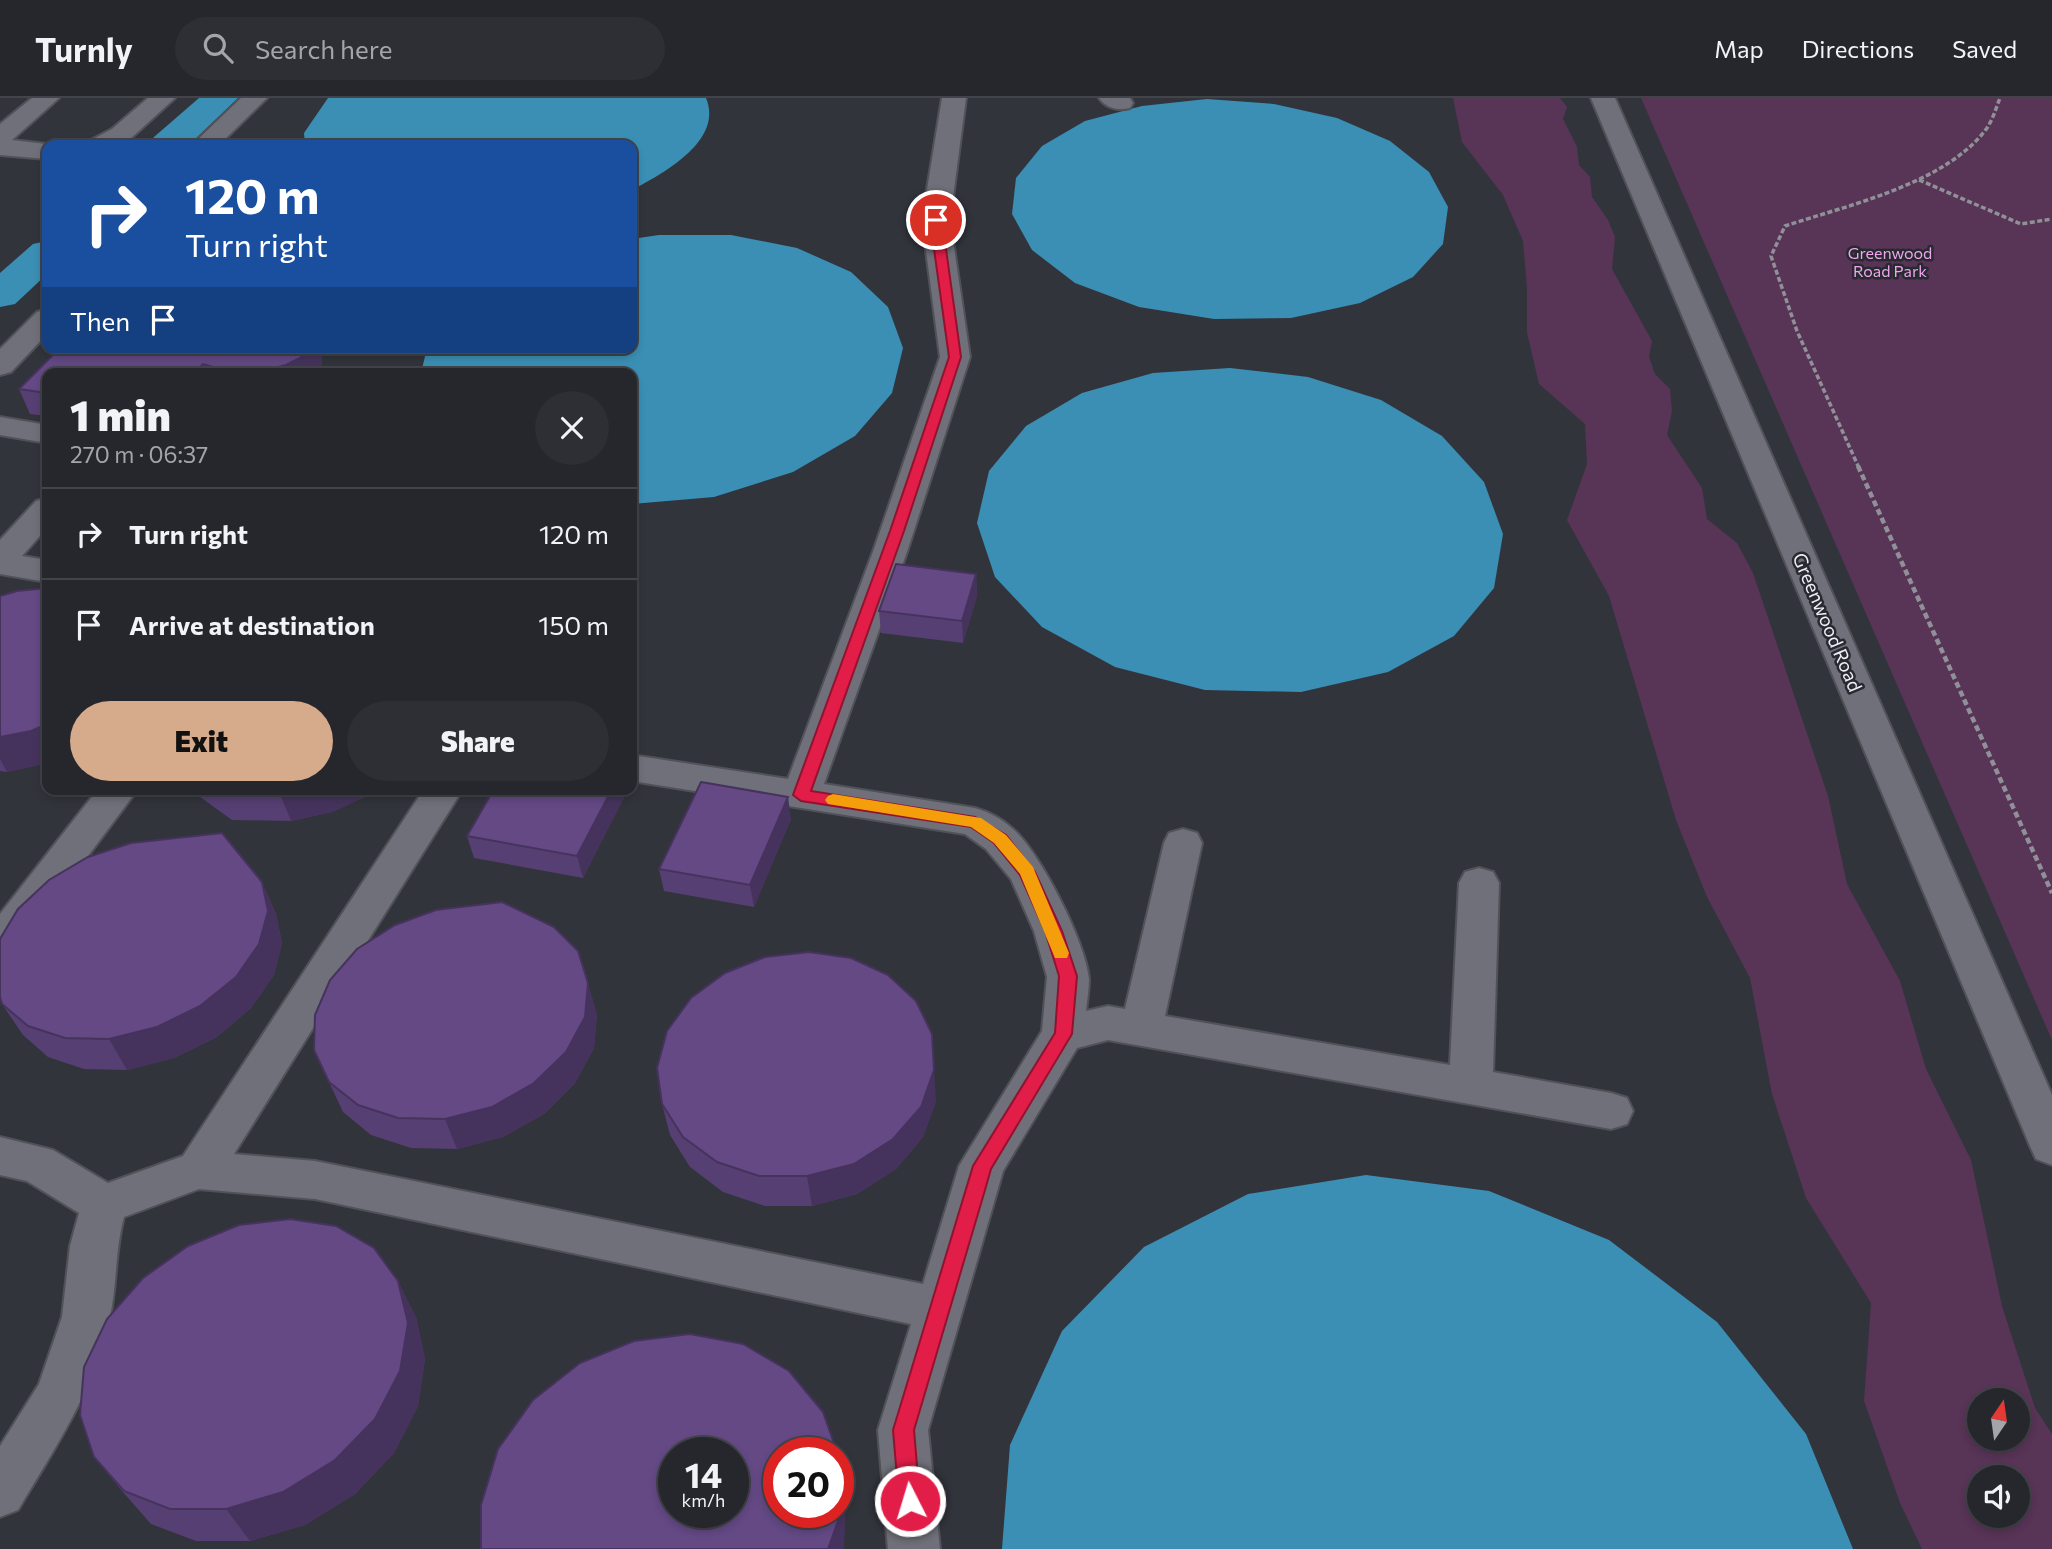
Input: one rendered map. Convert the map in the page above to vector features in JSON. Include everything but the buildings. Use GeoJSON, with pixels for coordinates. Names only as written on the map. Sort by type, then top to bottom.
{"type":"FeatureCollection","features":[{"type":"Feature","properties":{"kind":"street"},"geometry":{"type":"LineString","coordinates":[[0,136],[47,98]]}},
{"type":"Feature","properties":{"kind":"street"},"geometry":{"type":"LineString","coordinates":[[110,140],[121,134],[163,98]]}},
{"type":"Feature","properties":{"kind":"street"},"geometry":{"type":"LineString","coordinates":[[210,140],[256,98]]}},
{"type":"Feature","properties":{"kind":"street"},"geometry":{"type":"LineString","coordinates":[[801,795],[895,538],[955,357],[936,220],[954,98]]}},
{"type":"Feature","properties":{"kind":"street","name":"Greenwood Road"},"geometry":{"type":"LineString","coordinates":[[1604,98],[2052,1146]]}},
{"type":"Feature","properties":{"kind":"street"},"geometry":{"type":"LineString","coordinates":[[0,147],[42,151]]}},
{"type":"Feature","properties":{"kind":"street"},"geometry":{"type":"LineString","coordinates":[[0,366],[42,323]]}},
{"type":"Feature","properties":{"kind":"street"},"geometry":{"type":"LineString","coordinates":[[0,426],[42,433]]}},
{"type":"Feature","properties":{"kind":"street"},"geometry":{"type":"LineString","coordinates":[[0,513],[42,514]]}},
{"type":"Feature","properties":{"kind":"street"},"geometry":{"type":"LineString","coordinates":[[0,561],[42,515]]}},
{"type":"Feature","properties":{"kind":"street"},"geometry":{"type":"LineString","coordinates":[[0,561],[42,570]]}},
{"type":"Feature","properties":{"kind":"street"},"geometry":{"type":"LineString","coordinates":[[637,769],[975,822],[1000,839],[1027,872],[1054,931],[1068,976],[1063,1034],[982,1166],[903,1430],[914,1549]]}},
{"type":"Feature","properties":{"kind":"street"},"geometry":{"type":"LineString","coordinates":[[0,944],[114,795]]}},
{"type":"Feature","properties":{"kind":"street"},"geometry":{"type":"LineString","coordinates":[[199,1170],[440,795]]}},
{"type":"Feature","properties":{"kind":"street"},"geometry":{"type":"LineString","coordinates":[[1141,1029],[1183,843]]}},
{"type":"Feature","properties":{"kind":"street"},"geometry":{"type":"LineString","coordinates":[[1471,1087],[1479,883]]}},
{"type":"Feature","properties":{"kind":"street"},"geometry":{"type":"LineString","coordinates":[[1063,1034],[1108,1023],[1611,1111]]}},
{"type":"Feature","properties":{"kind":"street"},"geometry":{"type":"LineString","coordinates":[[0,1156],[37,1164],[104,1204]]}},
{"type":"Feature","properties":{"kind":"street"},"geometry":{"type":"LineString","coordinates":[[104,1204],[199,1170],[315,1180],[940,1309]]}},
{"type":"Feature","properties":{"kind":"street"},"geometry":{"type":"LineString","coordinates":[[0,1492],[60,1395],[86,1317],[93,1246],[104,1204]]}},
{"type":"Feature","properties":{"kind":"path"},"geometry":{"type":"LineString","coordinates":[[2000,98],[1987,128],[1965,150],[1919,180],[1785,226],[1771,256],[1797,331],[2052,893]]}},
{"type":"Feature","properties":{"kind":"path"},"geometry":{"type":"LineString","coordinates":[[1919,180],[2021,224],[2052,219]]}},
{"type":"Feature","properties":{"kind":"green space"},"geometry":{"type":"Polygon","coordinates":[[[1453,98],[1560,98],[1567,107],[1563,119],[1577,147],[1579,165],[1590,177],[1592,197],[1608,220],[1615,237],[1612,269],[1652,341],[1649,357],[1655,374],[1670,389],[1672,411],[1667,435],[1702,488],[1707,519],[1737,543],[1753,573],[1828,796],[1847,884],[1900,981],[1926,1069],[1971,1160],[2002,1306],[2029,1388],[1967,1388],[1967,1451],[2030,1451],[2030,1393],[2035,1408],[2052,1434],[2052,1549],[1922,1549],[1900,1503],[1864,1401],[1871,1303],[1806,1198],[1772,1094],[1750,978],[1707,897],[1676,820],[1609,596],[1567,520],[1587,464],[1585,424],[1539,384],[1527,332],[1523,241],[1503,195],[1462,142],[1453,98]]]}},
{"type":"Feature","properties":{"kind":"green space","name":"Greenwood Road Park"},"geometry":{"type":"Polygon","coordinates":[[[1641,98],[2052,98],[2052,1040],[1641,98]]]}},
{"type":"Feature","properties":{"kind":"water"},"geometry":{"type":"Polygon","coordinates":[[[328,98],[706,98],[709,114],[706,128],[687,154],[637,187],[637,140],[305,140],[304,133],[328,98]]]}},
{"type":"Feature","properties":{"kind":"water"},"geometry":{"type":"Polygon","coordinates":[[[1207,99],[1274,104],[1337,118],[1390,141],[1429,172],[1448,207],[1443,244],[1413,277],[1360,303],[1291,318],[1214,319],[1139,307],[1075,283],[1032,250],[1012,214],[1016,178],[1042,146],[1085,121],[1142,106],[1207,99]]]}},
{"type":"Feature","properties":{"kind":"water"},"geometry":{"type":"Polygon","coordinates":[[[659,235],[731,235],[797,248],[851,272],[888,307],[903,348],[892,393],[855,436],[793,472],[714,497],[637,504],[637,368],[422,368],[426,354],[637,354],[637,238],[659,235]]]}},
{"type":"Feature","properties":{"kind":"water"},"geometry":{"type":"Polygon","coordinates":[[[1230,368],[1308,377],[1381,400],[1442,436],[1484,482],[1503,534],[1494,588],[1454,636],[1388,672],[1301,692],[1205,690],[1115,667],[1042,627],[995,577],[977,523],[989,471],[1026,426],[1082,393],[1153,373],[1230,368]]]}},
{"type":"Feature","properties":{"kind":"water"},"geometry":{"type":"Polygon","coordinates":[[[1366,1175],[1489,1191],[1609,1240],[1717,1322],[1806,1434],[1853,1549],[1002,1549],[1010,1445],[1062,1331],[1144,1247],[1248,1194],[1366,1175]]]}},
{"type":"Feature","properties":{"kind":"waterway"},"geometry":{"type":"LineString","coordinates":[[173,140],[220,98]]}},
{"type":"Feature","properties":{"kind":"waterway"},"geometry":{"type":"LineString","coordinates":[[0,295],[42,257]]}},
{"type":"Feature","properties":{"kind":"slow traffic"},"geometry":{"type":"LineString","coordinates":[[833,800],[975,822],[1000,839],[1027,872],[1061,953]]}},
{"type":"Feature","properties":{"kind":"route"},"geometry":{"type":"LineString","coordinates":[[910,1501],[903,1430],[982,1166],[1063,1034],[1068,976],[1054,931],[1027,872],[1000,839],[975,822],[801,795],[897,531],[955,357],[936,220]]}}]}
